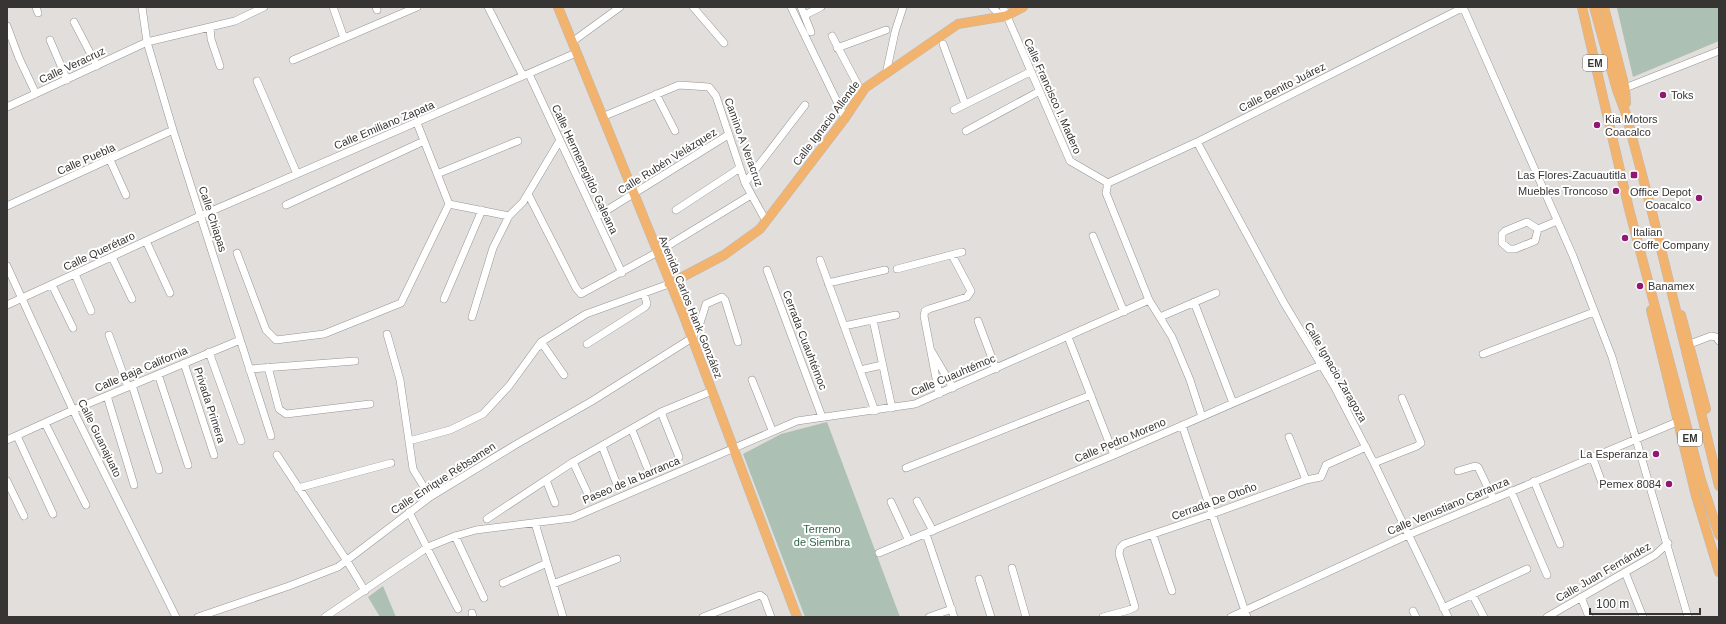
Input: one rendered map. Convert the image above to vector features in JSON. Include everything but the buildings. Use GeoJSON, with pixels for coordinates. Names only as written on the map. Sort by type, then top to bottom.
{"type":"FeatureCollection","features":[{"type":"Feature","properties":{"kind":"main road","name":"Avenida Carlos Hank González"},"geometry":{"type":"LineString","coordinates":[[558,7],[656,253],[692,338],[797,617]]}},
{"type":"Feature","properties":{"kind":"main road","name":"Calle Ignacio Allende"},"geometry":{"type":"LineString","coordinates":[[669,284],[724,255],[760,229],[845,118],[865,88],[958,24],[1023,7]]}},
{"type":"Feature","properties":{"kind":"main road"},"geometry":{"type":"LineString","coordinates":[[1576,7],[1598,95],[1608,119]]}},
{"type":"Feature","properties":{"kind":"main road","name":"EM"},"geometry":{"type":"LineString","coordinates":[[1582,7],[1641,254],[1701,480],[1719,535]]}},
{"type":"Feature","properties":{"kind":"main road","name":"EM"},"geometry":{"type":"LineString","coordinates":[[1594,7],[1617,90],[1626,114],[1665,264],[1681,336],[1719,486]]}},
{"type":"Feature","properties":{"kind":"main road"},"geometry":{"type":"LineString","coordinates":[[1604,7],[1625,88],[1626,114]]}},
{"type":"Feature","properties":{"kind":"main road"},"geometry":{"type":"LineString","coordinates":[[1641,254],[1654,322],[1677,422],[1696,496],[1719,572]]}},
{"type":"Feature","properties":{"kind":"main road"},"geometry":{"type":"LineString","coordinates":[[1665,264],[1690,344],[1719,461]]}},
{"type":"Feature","properties":{"kind":"street","name":"Calle Chiapas"},"geometry":{"type":"LineString","coordinates":[[142,7],[147,42],[173,130],[270,436]]}},
{"type":"Feature","properties":{"kind":"street","name":"Calle Veracruz"},"geometry":{"type":"LineString","coordinates":[[7,107],[147,42],[235,21],[264,7]]}},
{"type":"Feature","properties":{"kind":"street"},"geometry":{"type":"LineString","coordinates":[[333,7],[344,38]]}},
{"type":"Feature","properties":{"kind":"street"},"geometry":{"type":"LineString","coordinates":[[293,60],[417,7]]}},
{"type":"Feature","properties":{"kind":"street","name":"Calle Hermenegildo Galeana"},"geometry":{"type":"LineString","coordinates":[[488,7],[560,140],[622,273]]}},
{"type":"Feature","properties":{"kind":"street"},"geometry":{"type":"LineString","coordinates":[[572,42],[620,7]]}},
{"type":"Feature","properties":{"kind":"street"},"geometry":{"type":"LineString","coordinates":[[693,7],[724,42]]}},
{"type":"Feature","properties":{"kind":"street"},"geometry":{"type":"LineString","coordinates":[[791,7],[845,118]]}},
{"type":"Feature","properties":{"kind":"street"},"geometry":{"type":"LineString","coordinates":[[801,7],[811,32]]}},
{"type":"Feature","properties":{"kind":"street"},"geometry":{"type":"LineString","coordinates":[[805,15],[821,7]]}},
{"type":"Feature","properties":{"kind":"street"},"geometry":{"type":"LineString","coordinates":[[886,74],[895,32],[903,7]]}},
{"type":"Feature","properties":{"kind":"street"},"geometry":{"type":"LineString","coordinates":[[992,7],[1003,13]]}},
{"type":"Feature","properties":{"kind":"street"},"geometry":{"type":"LineString","coordinates":[[1463,7],[1557,221],[1612,357],[1668,543],[1688,617]]}},
{"type":"Feature","properties":{"kind":"street","name":"Calle Benito Juárez"},"geometry":{"type":"LineString","coordinates":[[1108,183],[1197,142],[1463,7]]}},
{"type":"Feature","properties":{"kind":"street","name":"Calle Francisco I. Madero"},"geometry":{"type":"LineString","coordinates":[[1003,13],[1070,161],[1108,183]]}},
{"type":"Feature","properties":{"kind":"street"},"geometry":{"type":"LineString","coordinates":[[74,22],[97,66]]}},
{"type":"Feature","properties":{"kind":"street"},"geometry":{"type":"LineString","coordinates":[[7,26],[19,58],[36,94]]}},
{"type":"Feature","properties":{"kind":"street"},"geometry":{"type":"LineString","coordinates":[[210,27],[220,66]]}},
{"type":"Feature","properties":{"kind":"street"},"geometry":{"type":"LineString","coordinates":[[837,48],[886,30]]}},
{"type":"Feature","properties":{"kind":"street"},"geometry":{"type":"LineString","coordinates":[[832,36],[862,93]]}},
{"type":"Feature","properties":{"kind":"street"},"geometry":{"type":"LineString","coordinates":[[50,40],[67,80]]}},
{"type":"Feature","properties":{"kind":"street"},"geometry":{"type":"LineString","coordinates":[[943,44],[965,104]]}},
{"type":"Feature","properties":{"kind":"street"},"geometry":{"type":"LineString","coordinates":[[1625,88],[1719,51]]}},
{"type":"Feature","properties":{"kind":"street","name":"Calle Emiliano Zapata"},"geometry":{"type":"LineString","coordinates":[[200,216],[576,53]]}},
{"type":"Feature","properties":{"kind":"street"},"geometry":{"type":"LineString","coordinates":[[954,110],[1030,72]]}},
{"type":"Feature","properties":{"kind":"street"},"geometry":{"type":"LineString","coordinates":[[257,81],[297,174]]}},
{"type":"Feature","properties":{"kind":"street","name":"Camino A Veracruz"},"geometry":{"type":"LineString","coordinates":[[602,117],[678,85],[709,87],[716,96],[728,136],[745,183],[766,221]]}},
{"type":"Feature","properties":{"kind":"street"},"geometry":{"type":"LineString","coordinates":[[966,131],[1038,92]]}},
{"type":"Feature","properties":{"kind":"street"},"geometry":{"type":"LineString","coordinates":[[656,94],[675,131]]}},
{"type":"Feature","properties":{"kind":"street"},"geometry":{"type":"LineString","coordinates":[[745,183],[805,105]]}},
{"type":"Feature","properties":{"kind":"street"},"geometry":{"type":"LineString","coordinates":[[237,253],[266,330],[270,336],[276,340],[324,334],[401,303],[449,204],[417,123]]}},
{"type":"Feature","properties":{"kind":"street","name":"Calle Puebla"},"geometry":{"type":"LineString","coordinates":[[7,206],[173,130]]}},
{"type":"Feature","properties":{"kind":"street","name":"Calle Rubén Velázquez"},"geometry":{"type":"LineString","coordinates":[[596,217],[728,136]]}},
{"type":"Feature","properties":{"kind":"street"},"geometry":{"type":"LineString","coordinates":[[472,317],[493,248],[510,216],[523,202],[560,140]]}},
{"type":"Feature","properties":{"kind":"street"},"geometry":{"type":"LineString","coordinates":[[286,205],[424,141]]}},
{"type":"Feature","properties":{"kind":"street"},"geometry":{"type":"LineString","coordinates":[[438,174],[518,141]]}},
{"type":"Feature","properties":{"kind":"street","name":"Calle Ignacio Zaragoza"},"geometry":{"type":"LineString","coordinates":[[1197,142],[1284,304],[1321,365],[1366,446],[1448,617]]}},
{"type":"Feature","properties":{"kind":"street"},"geometry":{"type":"LineString","coordinates":[[110,160],[126,194]]}},
{"type":"Feature","properties":{"kind":"street"},"geometry":{"type":"LineString","coordinates":[[676,210],[740,168]]}},
{"type":"Feature","properties":{"kind":"street"},"geometry":{"type":"LineString","coordinates":[[1108,183],[1106,193],[1150,300],[1172,337],[1190,380],[1202,417]]}},
{"type":"Feature","properties":{"kind":"street"},"geometry":{"type":"LineString","coordinates":[[528,194],[576,288],[581,294],[622,273],[751,195]]}},
{"type":"Feature","properties":{"kind":"street"},"geometry":{"type":"LineString","coordinates":[[449,204],[510,216]]}},
{"type":"Feature","properties":{"kind":"street"},"geometry":{"type":"LineString","coordinates":[[444,299],[482,210]]}},
{"type":"Feature","properties":{"kind":"street","name":"Calle Querétaro"},"geometry":{"type":"LineString","coordinates":[[7,305],[200,216]]}},
{"type":"Feature","properties":{"kind":"street"},"geometry":{"type":"LineString","coordinates":[[1538,229],[1557,221]]}},
{"type":"Feature","properties":{"kind":"street"},"geometry":{"type":"LineString","coordinates":[[1528,222],[1538,229],[1535,241],[1515,249],[1509,249],[1502,243],[1502,234],[1505,231],[1528,222]]}},
{"type":"Feature","properties":{"kind":"street"},"geometry":{"type":"LineString","coordinates":[[1093,236],[1124,312]]}},
{"type":"Feature","properties":{"kind":"street"},"geometry":{"type":"LineString","coordinates":[[146,241],[170,293]]}},
{"type":"Feature","properties":{"kind":"street"},"geometry":{"type":"LineString","coordinates":[[897,269],[962,252]]}},
{"type":"Feature","properties":{"kind":"street"},"geometry":{"type":"LineString","coordinates":[[939,394],[924,316],[925,311],[970,294],[970,291],[952,255]]}},
{"type":"Feature","properties":{"kind":"street"},"geometry":{"type":"LineString","coordinates":[[112,257],[132,299]]}},
{"type":"Feature","properties":{"kind":"street"},"geometry":{"type":"LineString","coordinates":[[820,260],[875,411]]}},
{"type":"Feature","properties":{"kind":"street","name":"Calle Guanajuato"},"geometry":{"type":"LineString","coordinates":[[7,266],[73,410],[176,617]]}},
{"type":"Feature","properties":{"kind":"street","name":"Cerrada Cuauhtémoc"},"geometry":{"type":"LineString","coordinates":[[767,270],[822,417]]}},
{"type":"Feature","properties":{"kind":"street"},"geometry":{"type":"LineString","coordinates":[[828,284],[885,270]]}},
{"type":"Feature","properties":{"kind":"street"},"geometry":{"type":"LineString","coordinates":[[75,274],[91,311]]}},
{"type":"Feature","properties":{"kind":"street"},"geometry":{"type":"LineString","coordinates":[[409,441],[450,430],[483,414],[509,386],[541,342],[586,314],[669,284]]}},
{"type":"Feature","properties":{"kind":"street"},"geometry":{"type":"LineString","coordinates":[[52,285],[73,328]]}},
{"type":"Feature","properties":{"kind":"street"},"geometry":{"type":"LineString","coordinates":[[587,344],[645,307],[647,304],[644,293]]}},
{"type":"Feature","properties":{"kind":"street"},"geometry":{"type":"LineString","coordinates":[[1160,317],[1216,293]]}},
{"type":"Feature","properties":{"kind":"street"},"geometry":{"type":"LineString","coordinates":[[692,338],[700,323],[706,304],[722,297],[725,300],[738,342]]}},
{"type":"Feature","properties":{"kind":"street","name":"Calle Cuauhtémoc"},"geometry":{"type":"LineString","coordinates":[[733,447],[797,421],[875,411],[915,404],[1150,300]]}},
{"type":"Feature","properties":{"kind":"street"},"geometry":{"type":"LineString","coordinates":[[1194,302],[1233,403]]}},
{"type":"Feature","properties":{"kind":"street"},"geometry":{"type":"LineString","coordinates":[[1483,354],[1594,312]]}},
{"type":"Feature","properties":{"kind":"street"},"geometry":{"type":"LineString","coordinates":[[844,326],[896,315]]}},
{"type":"Feature","properties":{"kind":"street"},"geometry":{"type":"LineString","coordinates":[[873,320],[892,408]]}},
{"type":"Feature","properties":{"kind":"street"},"geometry":{"type":"LineString","coordinates":[[978,321],[996,369]]}},
{"type":"Feature","properties":{"kind":"street"},"geometry":{"type":"LineString","coordinates":[[387,334],[400,380],[413,469],[430,497]]}},
{"type":"Feature","properties":{"kind":"street"},"geometry":{"type":"LineString","coordinates":[[109,335],[130,386],[159,470]]}},
{"type":"Feature","properties":{"kind":"street"},"geometry":{"type":"LineString","coordinates":[[1690,344],[1711,336],[1716,337],[1719,341]]}},
{"type":"Feature","properties":{"kind":"street"},"geometry":{"type":"LineString","coordinates":[[1068,337],[1114,455]]}},
{"type":"Feature","properties":{"kind":"street","name":"Calle Enrique Rébsamen"},"geometry":{"type":"LineString","coordinates":[[198,617],[289,586],[338,567],[408,512],[430,497],[515,444],[592,401],[692,338]]}},
{"type":"Feature","properties":{"kind":"street","name":"Calle Baja California"},"geometry":{"type":"LineString","coordinates":[[7,440],[73,410],[240,340]]}},
{"type":"Feature","properties":{"kind":"street"},"geometry":{"type":"LineString","coordinates":[[541,342],[564,375]]}},
{"type":"Feature","properties":{"kind":"street"},"geometry":{"type":"LineString","coordinates":[[931,351],[953,388]]}},
{"type":"Feature","properties":{"kind":"street"},"geometry":{"type":"LineString","coordinates":[[210,352],[241,441]]}},
{"type":"Feature","properties":{"kind":"street"},"geometry":{"type":"LineString","coordinates":[[249,369],[355,361]]}},
{"type":"Feature","properties":{"kind":"street","name":"Privada Primera"},"geometry":{"type":"LineString","coordinates":[[184,363],[214,455]]}},
{"type":"Feature","properties":{"kind":"street"},"geometry":{"type":"LineString","coordinates":[[860,370],[882,365]]}},
{"type":"Feature","properties":{"kind":"street","name":"Calle Pedro Moreno"},"geometry":{"type":"LineString","coordinates":[[879,553],[1114,455],[1321,365]]}},
{"type":"Feature","properties":{"kind":"street"},"geometry":{"type":"LineString","coordinates":[[268,367],[279,409],[286,414],[370,404]]}},
{"type":"Feature","properties":{"kind":"street"},"geometry":{"type":"LineString","coordinates":[[158,374],[188,465]]}},
{"type":"Feature","properties":{"kind":"street"},"geometry":{"type":"LineString","coordinates":[[752,380],[772,430]]}},
{"type":"Feature","properties":{"kind":"street"},"geometry":{"type":"LineString","coordinates":[[487,519],[573,462],[632,430],[661,412],[712,391]]}},
{"type":"Feature","properties":{"kind":"street"},"geometry":{"type":"LineString","coordinates":[[906,468],[1091,395]]}},
{"type":"Feature","properties":{"kind":"street"},"geometry":{"type":"LineString","coordinates":[[107,396],[134,485]]}},
{"type":"Feature","properties":{"kind":"street"},"geometry":{"type":"LineString","coordinates":[[1374,463],[1421,443],[1402,398]]}},
{"type":"Feature","properties":{"kind":"street"},"geometry":{"type":"LineString","coordinates":[[661,412],[679,457]]}},
{"type":"Feature","properties":{"kind":"street","name":"Calle Venustiano Carranza"},"geometry":{"type":"LineString","coordinates":[[1231,617],[1246,614],[1408,534],[1636,437],[1677,422]]}},
{"type":"Feature","properties":{"kind":"street"},"geometry":{"type":"LineString","coordinates":[[45,423],[86,506]]}},
{"type":"Feature","properties":{"kind":"street"},"geometry":{"type":"LineString","coordinates":[[1182,425],[1246,614]]}},
{"type":"Feature","properties":{"kind":"street"},"geometry":{"type":"LineString","coordinates":[[632,430],[647,467]]}},
{"type":"Feature","properties":{"kind":"street"},"geometry":{"type":"LineString","coordinates":[[17,436],[54,514]]}},
{"type":"Feature","properties":{"kind":"street"},"geometry":{"type":"LineString","coordinates":[[1289,437],[1306,480]]}},
{"type":"Feature","properties":{"kind":"street"},"geometry":{"type":"LineString","coordinates":[[602,446],[616,482]]}},
{"type":"Feature","properties":{"kind":"street","name":"Cerrada De Otoño"},"geometry":{"type":"LineString","coordinates":[[1103,617],[1135,607],[1119,554],[1120,548],[1124,544],[1306,480],[1321,477],[1326,465],[1366,446]]}},
{"type":"Feature","properties":{"kind":"street","name":"Paseo de la barranca"},"geometry":{"type":"LineString","coordinates":[[325,617],[428,547],[476,530],[572,518],[733,447]]}},
{"type":"Feature","properties":{"kind":"street"},"geometry":{"type":"LineString","coordinates":[[277,455],[365,591]]}},
{"type":"Feature","properties":{"kind":"street"},"geometry":{"type":"LineString","coordinates":[[1592,456],[1602,483]]}},
{"type":"Feature","properties":{"kind":"street"},"geometry":{"type":"LineString","coordinates":[[298,488],[391,462]]}},
{"type":"Feature","properties":{"kind":"street"},"geometry":{"type":"LineString","coordinates":[[573,462],[587,492]]}},
{"type":"Feature","properties":{"kind":"street"},"geometry":{"type":"LineString","coordinates":[[1458,471],[1475,466],[1478,467],[1493,498]]}},
{"type":"Feature","properties":{"kind":"street"},"geometry":{"type":"LineString","coordinates":[[546,480],[555,503]]}},
{"type":"Feature","properties":{"kind":"street"},"geometry":{"type":"LineString","coordinates":[[7,481],[24,516]]}},
{"type":"Feature","properties":{"kind":"street"},"geometry":{"type":"LineString","coordinates":[[1534,481],[1560,544]]}},
{"type":"Feature","properties":{"kind":"street"},"geometry":{"type":"LineString","coordinates":[[1511,491],[1546,575]]}},
{"type":"Feature","properties":{"kind":"street"},"geometry":{"type":"LineString","coordinates":[[917,501],[930,532],[954,617]]}},
{"type":"Feature","properties":{"kind":"street"},"geometry":{"type":"LineString","coordinates":[[891,502],[909,541]]}},
{"type":"Feature","properties":{"kind":"street"},"geometry":{"type":"LineString","coordinates":[[408,512],[428,547],[458,609]]}},
{"type":"Feature","properties":{"kind":"street"},"geometry":{"type":"LineString","coordinates":[[534,523],[563,617]]}},
{"type":"Feature","properties":{"kind":"street"},"geometry":{"type":"LineString","coordinates":[[1153,535],[1172,591]]}},
{"type":"Feature","properties":{"kind":"street"},"geometry":{"type":"LineString","coordinates":[[456,536],[484,598]]}},
{"type":"Feature","properties":{"kind":"street","name":"Calle Juan Fernández"},"geometry":{"type":"LineString","coordinates":[[1547,617],[1655,555],[1668,543]]}},
{"type":"Feature","properties":{"kind":"street"},"geometry":{"type":"LineString","coordinates":[[553,584],[617,559]]}},
{"type":"Feature","properties":{"kind":"street"},"geometry":{"type":"LineString","coordinates":[[503,582],[547,563]]}},
{"type":"Feature","properties":{"kind":"street"},"geometry":{"type":"LineString","coordinates":[[1012,568],[1026,617]]}},
{"type":"Feature","properties":{"kind":"street"},"geometry":{"type":"LineString","coordinates":[[1443,608],[1528,568]]}},
{"type":"Feature","properties":{"kind":"street"},"geometry":{"type":"LineString","coordinates":[[1625,572],[1643,617]]}},
{"type":"Feature","properties":{"kind":"street"},"geometry":{"type":"LineString","coordinates":[[979,579],[991,617]]}},
{"type":"Feature","properties":{"kind":"street"},"geometry":{"type":"LineString","coordinates":[[1472,594],[1484,617]]}},
{"type":"Feature","properties":{"kind":"street"},"geometry":{"type":"LineString","coordinates":[[703,617],[760,595],[764,598],[771,617]]}},
{"type":"Feature","properties":{"kind":"street"},"geometry":{"type":"LineString","coordinates":[[1581,597],[1589,617]]}},
{"type":"Feature","properties":{"kind":"street"},"geometry":{"type":"LineString","coordinates":[[929,617],[952,609]]}},
{"type":"Feature","properties":{"kind":"green space"},"geometry":{"type":"Polygon","coordinates":[[[1719,7],[1719,41],[1633,77],[1617,8],[1719,7]]]}},
{"type":"Feature","properties":{"kind":"green space","name":"Terreno de Siembra"},"geometry":{"type":"Polygon","coordinates":[[[827,422],[900,617],[805,617],[743,454],[781,434],[827,422]]]}},
{"type":"Feature","properties":{"kind":"green space"},"geometry":{"type":"Polygon","coordinates":[[[383,586],[396,617],[380,617],[368,597],[383,586]]]}},
{"type":"Feature","properties":{"kind":"place","name":"Toks"},"geometry":{"type":"Point","coordinates":[1663,95]}},
{"type":"Feature","properties":{"kind":"place","name":"Kia Motors Coacalco"},"geometry":{"type":"Point","coordinates":[1597,125]}},
{"type":"Feature","properties":{"kind":"place","name":"Las Flores-Zacuautitla"},"geometry":{"type":"Point","coordinates":[1634,175]}},
{"type":"Feature","properties":{"kind":"place","name":"Muebles Troncoso"},"geometry":{"type":"Point","coordinates":[1616,191]}},
{"type":"Feature","properties":{"kind":"place","name":"Office Depot Coacalco"},"geometry":{"type":"Point","coordinates":[1699,198]}},
{"type":"Feature","properties":{"kind":"place","name":"Italian Coffe Company"},"geometry":{"type":"Point","coordinates":[1625,238]}},
{"type":"Feature","properties":{"kind":"place","name":"Banamex"},"geometry":{"type":"Point","coordinates":[1640,286]}},
{"type":"Feature","properties":{"kind":"place","name":"La Esperanza"},"geometry":{"type":"Point","coordinates":[1656,454]}},
{"type":"Feature","properties":{"kind":"place","name":"Pemex 8084"},"geometry":{"type":"Point","coordinates":[1669,484]}}]}
